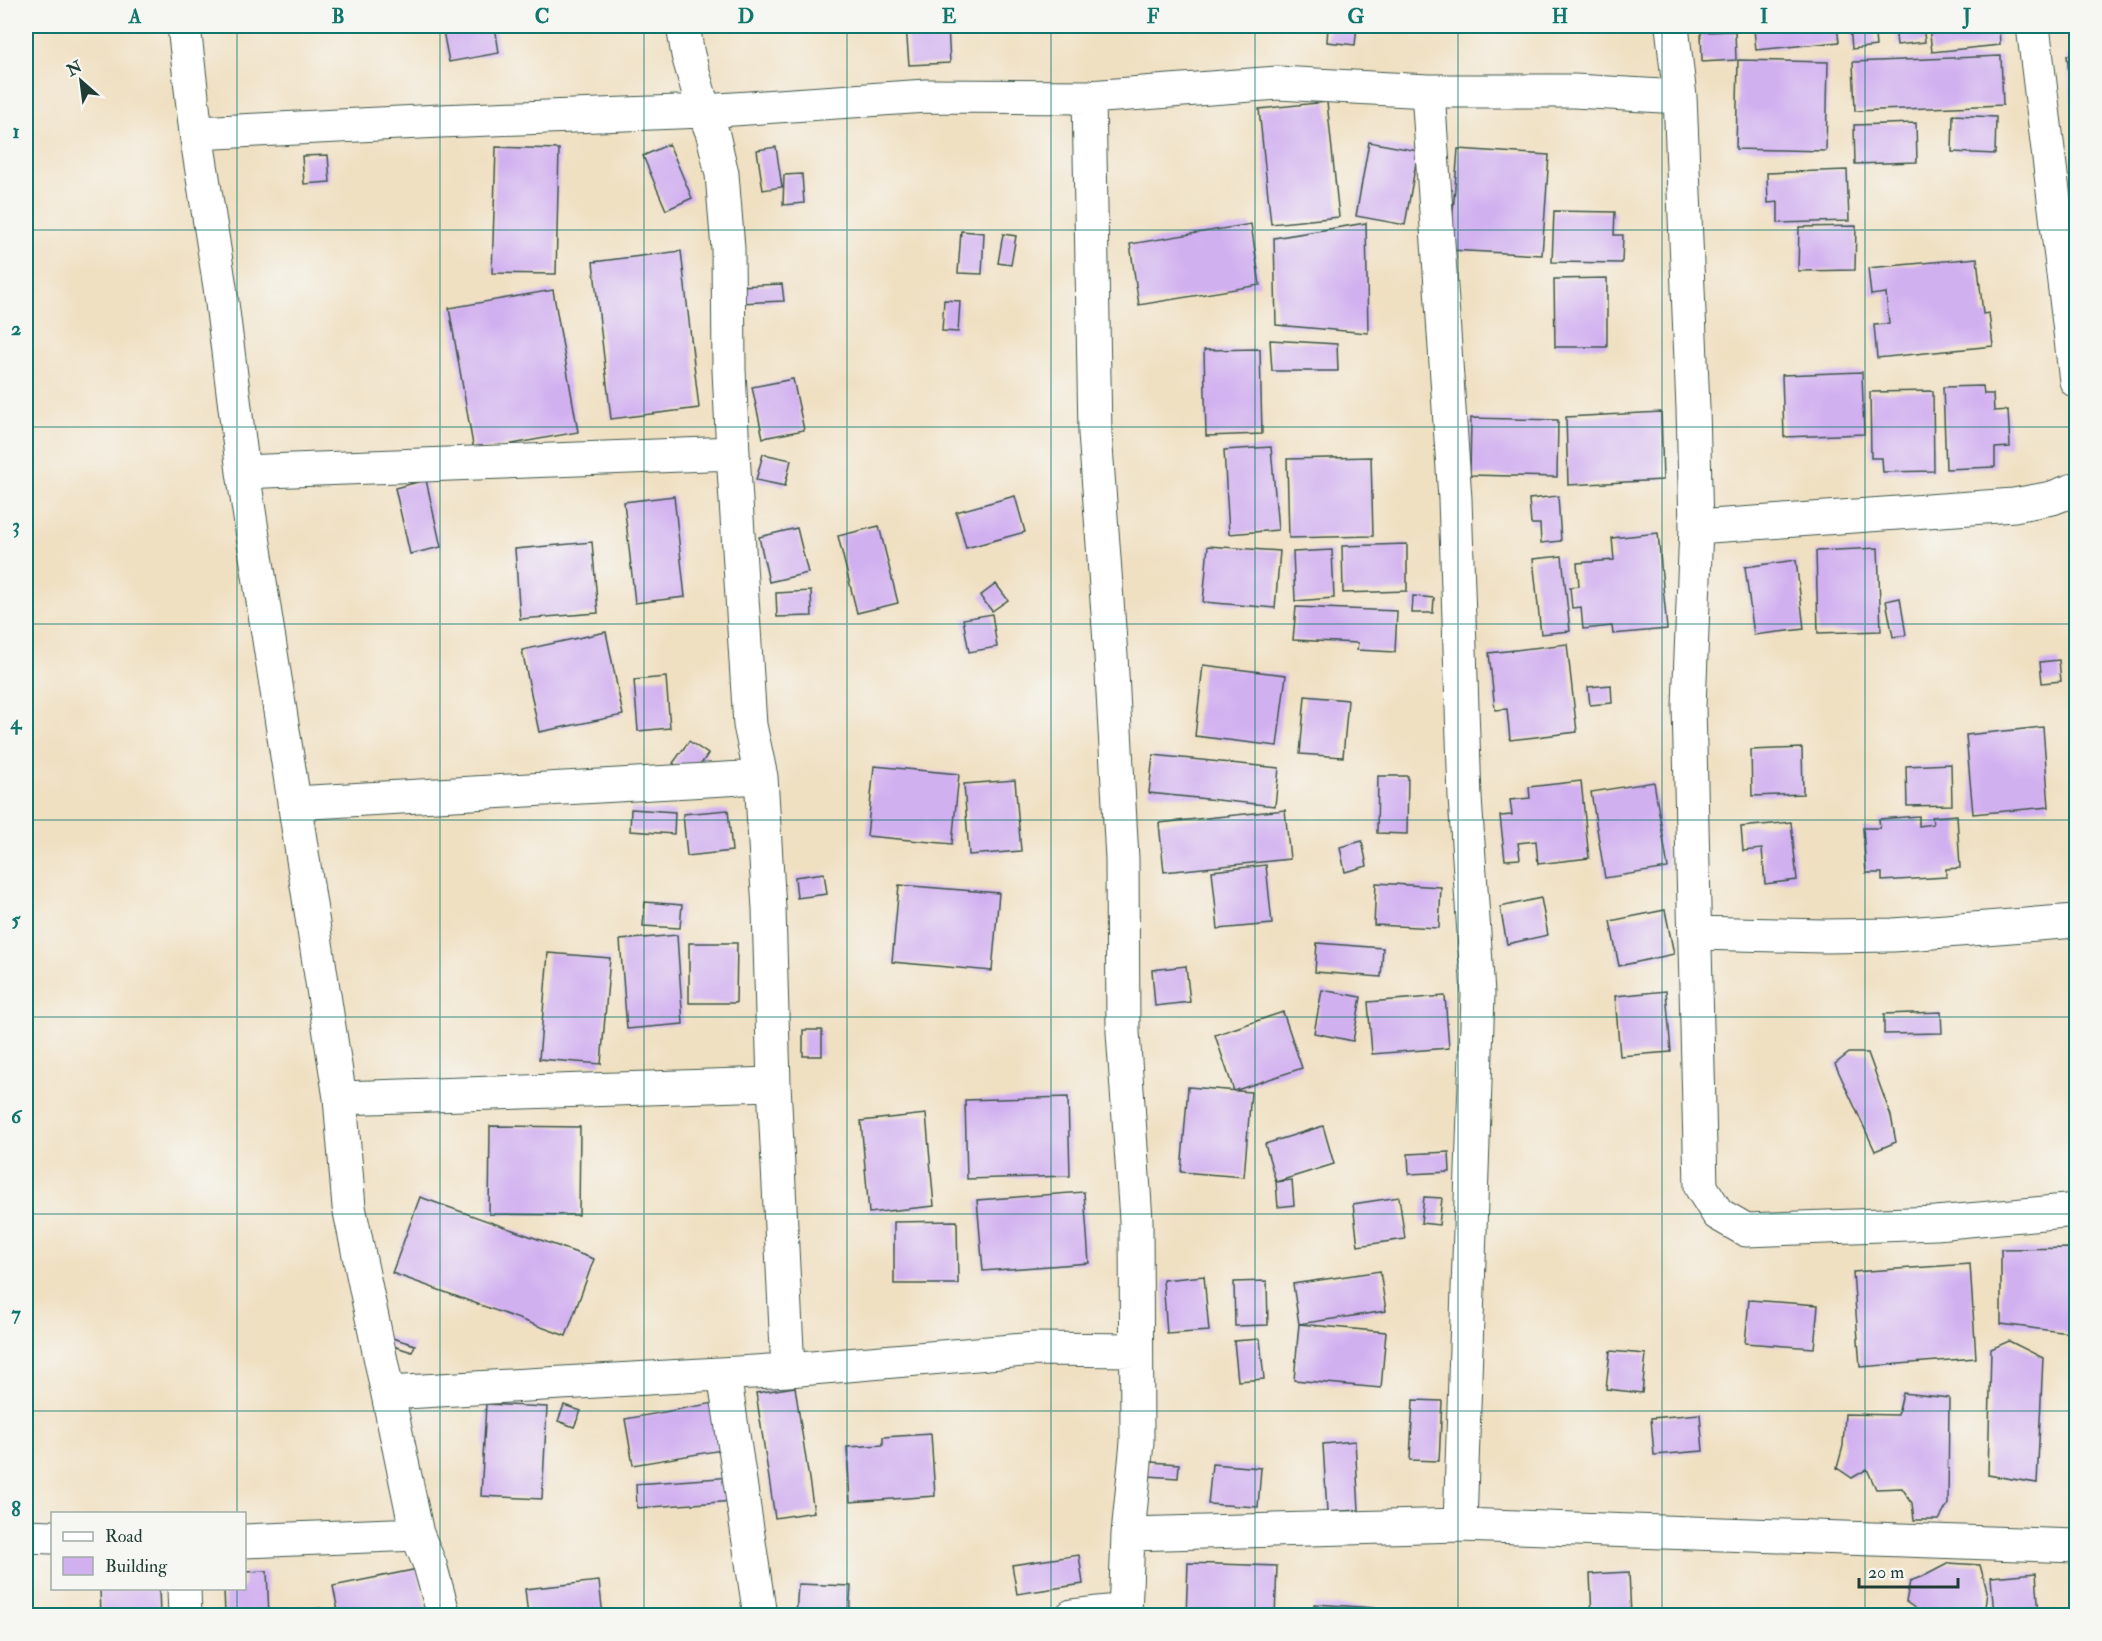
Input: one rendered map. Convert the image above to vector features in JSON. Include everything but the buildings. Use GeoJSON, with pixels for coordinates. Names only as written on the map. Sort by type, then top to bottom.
{"type":"FeatureCollection","features":[{"type":"Feature","properties":{"kind":"street"},"geometry":{"type":"LineString","coordinates":[[184,26],[196,133],[220,287],[243,472],[340,1098],[349,1207],[417,1534],[444,1616]]}},
{"type":"Feature","properties":{"kind":"street"},"geometry":{"type":"LineString","coordinates":[[682,26],[722,174],[728,249],[729,370],[733,453],[750,725],[760,777],[769,909],[774,1084],[788,1370]]}},
{"type":"Feature","properties":{"kind":"street"},"geometry":{"type":"LineString","coordinates":[[1672,26],[1680,97],[1693,398],[1696,527],[1689,706],[1701,1187],[1718,1214],[1746,1230],[1936,1223],[2076,1210]]}},
{"type":"Feature","properties":{"kind":"street"},"geometry":{"type":"LineString","coordinates":[[2033,26],[2076,381]]}},
{"type":"Feature","properties":{"kind":"street"},"geometry":{"type":"LineString","coordinates":[[196,133],[704,111],[926,96],[1089,97],[1278,84],[1428,91],[1574,91],[1680,97]]}},
{"type":"Feature","properties":{"kind":"street"},"geometry":{"type":"LineString","coordinates":[[1428,91],[1455,499],[1466,798],[1478,994],[1460,1525]]}},
{"type":"Feature","properties":{"kind":"street"},"geometry":{"type":"LineString","coordinates":[[1072,1616],[1125,1613],[1128,1534],[1137,1442],[1136,1220],[1123,1032],[1122,859],[1111,656],[1095,433],[1089,97]]}},
{"type":"Feature","properties":{"kind":"street"},"geometry":{"type":"LineString","coordinates":[[243,472],[733,453]]}},
{"type":"Feature","properties":{"kind":"street"},"geometry":{"type":"LineString","coordinates":[[1696,527],[2014,505],[2052,498],[2076,489]]}},
{"type":"Feature","properties":{"kind":"street"},"geometry":{"type":"LineString","coordinates":[[294,803],[760,777]]}},
{"type":"Feature","properties":{"kind":"street"},"geometry":{"type":"LineString","coordinates":[[1695,933],[1893,935],[2076,921]]}},
{"type":"Feature","properties":{"kind":"street"},"geometry":{"type":"LineString","coordinates":[[340,1098],[774,1084]]}},
{"type":"Feature","properties":{"kind":"street"},"geometry":{"type":"LineString","coordinates":[[388,1393],[788,1370],[1035,1349],[1136,1350]]}},
{"type":"Feature","properties":{"kind":"street"},"geometry":{"type":"LineString","coordinates":[[724,1374],[760,1616]]}},
{"type":"Feature","properties":{"kind":"street"},"geometry":{"type":"LineString","coordinates":[[1128,1534],[1460,1525],[2076,1546]]}},
{"type":"Feature","properties":{"kind":"street"},"geometry":{"type":"LineString","coordinates":[[246,1541],[417,1534]]}},
{"type":"Feature","properties":{"kind":"street"},"geometry":{"type":"LineString","coordinates":[[26,1536],[51,1537]]}},
{"type":"Feature","properties":{"kind":"street"},"geometry":{"type":"LineString","coordinates":[[184,1590],[185,1616]]}}]}
